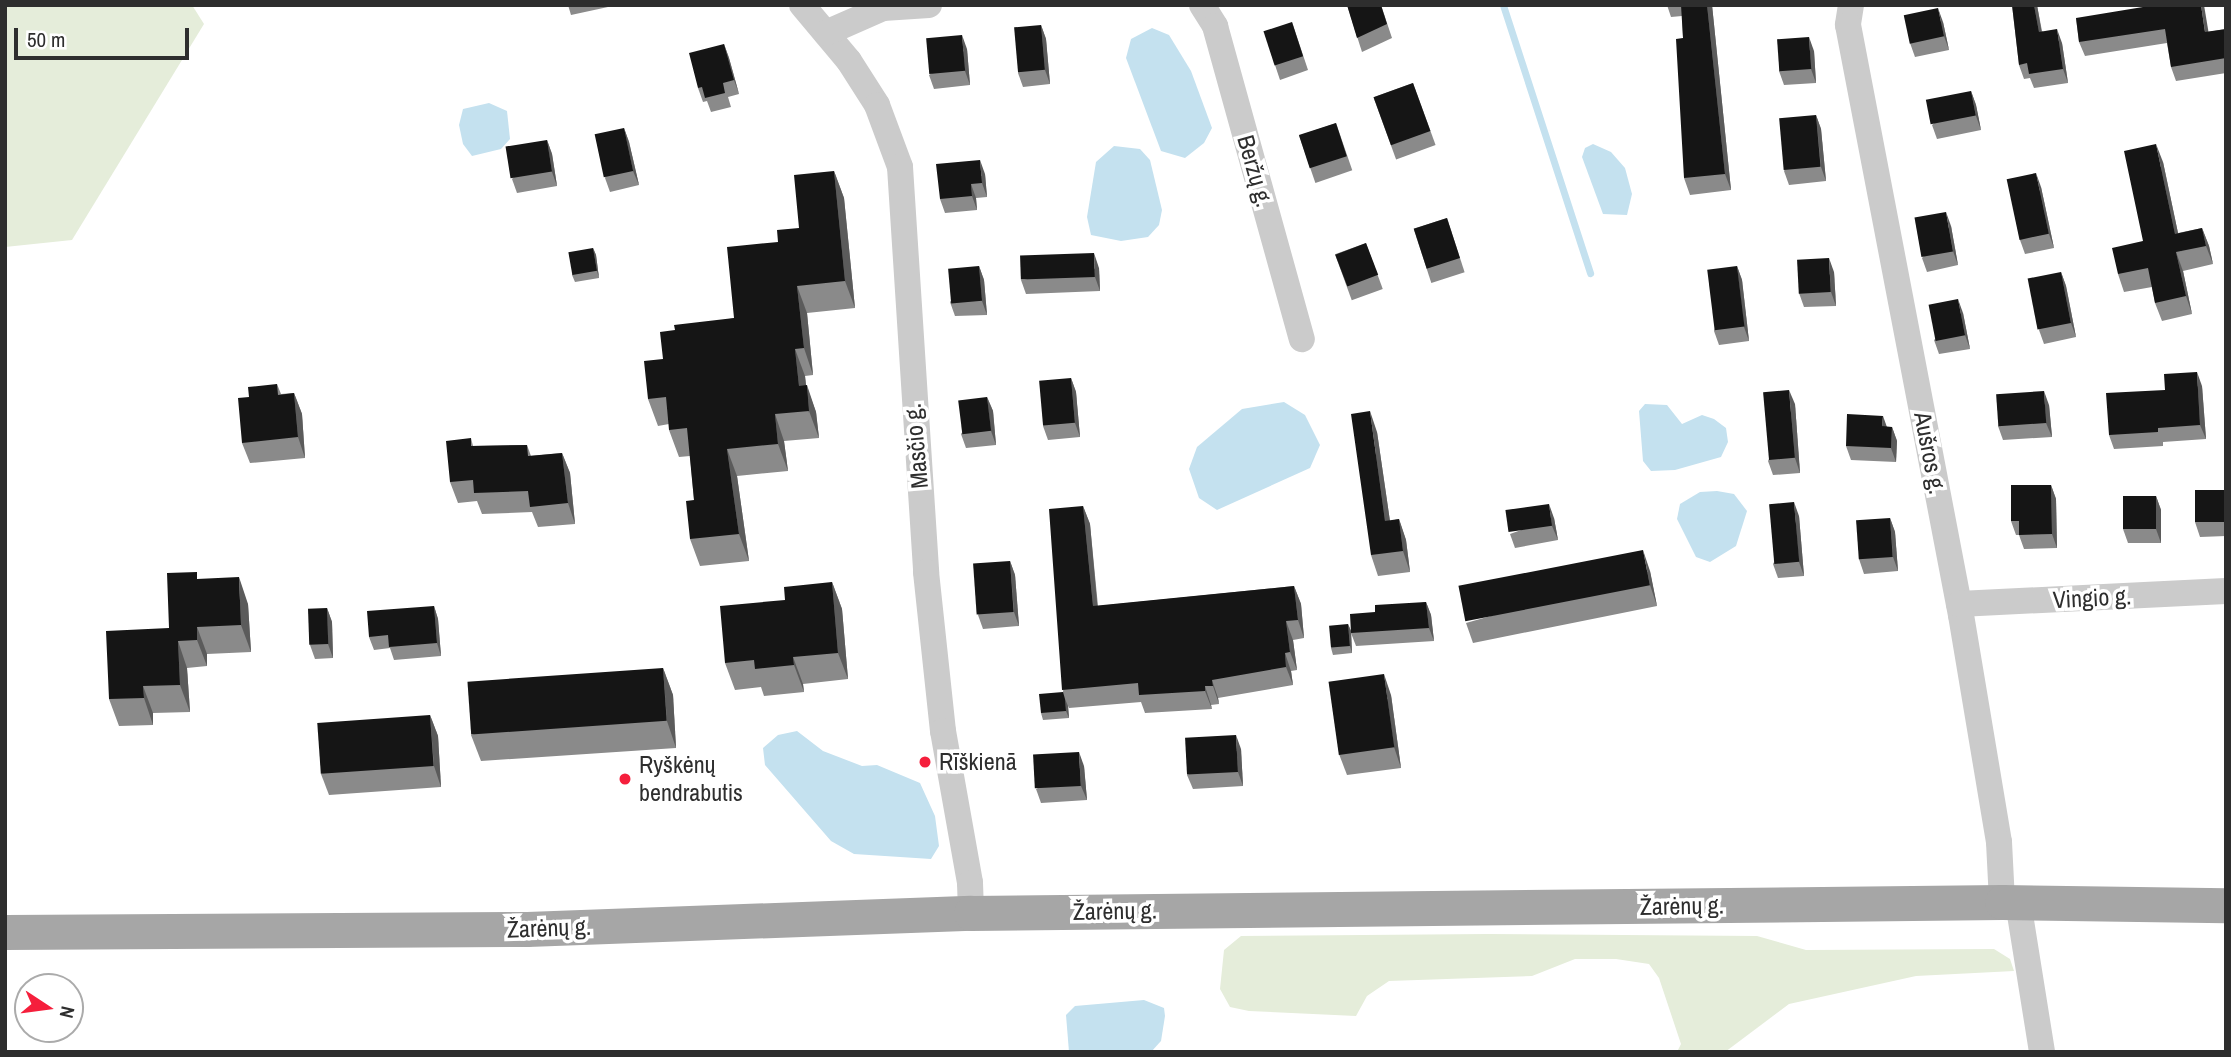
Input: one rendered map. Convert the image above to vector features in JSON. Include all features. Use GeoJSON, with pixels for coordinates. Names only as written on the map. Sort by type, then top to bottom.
{"type":"FeatureCollection","features":[{"type":"Feature","properties":{"kind":"main road","name":"Žarėnų g."},"geometry":{"type":"LineString","coordinates":[[5,932],[527,929],[971,913],[2010,902],[2226,905]]}},
{"type":"Feature","properties":{"kind":"street","name":"Masčio g."},"geometry":{"type":"LineString","coordinates":[[802,5],[826,33],[877,105],[900,167],[926,572],[943,730],[969,873],[971,913]]}},
{"type":"Feature","properties":{"kind":"street"},"geometry":{"type":"LineString","coordinates":[[826,33],[883,8],[929,5]]}},
{"type":"Feature","properties":{"kind":"street","name":"Beržų g."},"geometry":{"type":"LineString","coordinates":[[1202,5],[1215,26],[1302,340]]}},
{"type":"Feature","properties":{"kind":"street","name":"Aušros g."},"geometry":{"type":"LineString","coordinates":[[1851,5],[1848,25],[1959,604],[2010,902],[2042,1052]]}},
{"type":"Feature","properties":{"kind":"street","name":"Vingio g."},"geometry":{"type":"LineString","coordinates":[[1959,604],[2226,591]]}},
{"type":"Feature","properties":{"kind":"green space"},"geometry":{"type":"Polygon","coordinates":[[[5,5],[192,5],[204,24],[72,240],[5,247],[5,5]]]}},
{"type":"Feature","properties":{"kind":"green space"},"geometry":{"type":"Polygon","coordinates":[[[1241,936],[1757,936],[1806,950],[1994,949],[2010,959],[2014,971],[1916,976],[1789,1004],[1725,1052],[1677,1052],[1681,1044],[1659,978],[1649,964],[1616,959],[1575,959],[1532,976],[1389,981],[1367,996],[1356,1016],[1249,1011],[1230,1007],[1220,989],[1224,950],[1241,936]]]}},
{"type":"Feature","properties":{"kind":"water"},"geometry":{"type":"Polygon","coordinates":[[[1152,28],[1169,35],[1191,71],[1212,128],[1204,143],[1185,158],[1161,151],[1126,58],[1131,39],[1152,28]]]}},
{"type":"Feature","properties":{"kind":"water"},"geometry":{"type":"Polygon","coordinates":[[[489,103],[507,111],[510,139],[501,149],[472,156],[463,144],[459,125],[463,109],[489,103]]]}},
{"type":"Feature","properties":{"kind":"water"},"geometry":{"type":"Polygon","coordinates":[[[1593,144],[1611,152],[1625,168],[1632,194],[1627,215],[1603,214],[1582,157],[1585,148],[1593,144]]]}},
{"type":"Feature","properties":{"kind":"water"},"geometry":{"type":"Polygon","coordinates":[[[1114,146],[1140,149],[1150,160],[1162,210],[1159,225],[1148,237],[1121,241],[1091,235],[1087,217],[1096,162],[1114,146]]]}},
{"type":"Feature","properties":{"kind":"water"},"geometry":{"type":"Polygon","coordinates":[[[1284,402],[1305,415],[1320,445],[1310,468],[1217,510],[1199,498],[1189,469],[1197,447],[1242,409],[1284,402]]]}},
{"type":"Feature","properties":{"kind":"water"},"geometry":{"type":"Polygon","coordinates":[[[1645,404],[1667,405],[1682,424],[1702,415],[1714,419],[1726,428],[1728,442],[1721,457],[1675,470],[1651,471],[1643,461],[1639,411],[1645,404]]]}},
{"type":"Feature","properties":{"kind":"water"},"geometry":{"type":"Polygon","coordinates":[[[1700,492],[1734,494],[1747,511],[1736,546],[1710,562],[1696,557],[1677,519],[1680,504],[1700,492]]]}},
{"type":"Feature","properties":{"kind":"water"},"geometry":{"type":"Polygon","coordinates":[[[797,731],[823,751],[862,766],[877,765],[920,783],[935,816],[939,846],[931,859],[854,854],[831,841],[765,765],[763,748],[778,735],[797,731]]]}},
{"type":"Feature","properties":{"kind":"water"},"geometry":{"type":"Polygon","coordinates":[[[1144,1000],[1164,1008],[1161,1041],[1151,1052],[1069,1052],[1066,1015],[1075,1006],[1144,1000]]]}},
{"type":"Feature","properties":{"kind":"building"},"geometry":{"type":"Polygon","coordinates":[[[1347,5],[1381,5],[1387,24],[1357,38],[1347,5]]]}},
{"type":"Feature","properties":{"kind":"building"},"geometry":{"type":"Polygon","coordinates":[[[1681,5],[1707,5],[1725,174],[1684,178],[1676,39],[1683,38],[1681,5]]]}},
{"type":"Feature","properties":{"kind":"building"},"geometry":{"type":"Polygon","coordinates":[[[2012,5],[2034,5],[2039,32],[2057,29],[2063,69],[2029,74],[2027,63],[2019,65],[2012,5]]]}},
{"type":"Feature","properties":{"kind":"building"},"geometry":{"type":"Polygon","coordinates":[[[2149,5],[2201,5],[2205,32],[2226,29],[2226,58],[2171,67],[2165,29],[2079,42],[2076,18],[2149,5]]]}},
{"type":"Feature","properties":{"kind":"building"},"geometry":{"type":"Polygon","coordinates":[[[1938,8],[1944,36],[1910,44],[1904,15],[1938,8]]]}},
{"type":"Feature","properties":{"kind":"building"},"geometry":{"type":"Polygon","coordinates":[[[1292,22],[1303,56],[1275,66],[1263,31],[1292,22]]]}},
{"type":"Feature","properties":{"kind":"building"},"geometry":{"type":"Polygon","coordinates":[[[1041,25],[1045,70],[1018,72],[1014,27],[1041,25]]]}},
{"type":"Feature","properties":{"kind":"building"},"geometry":{"type":"Polygon","coordinates":[[[962,35],[965,71],[929,74],[926,38],[962,35]]]}},
{"type":"Feature","properties":{"kind":"building"},"geometry":{"type":"Polygon","coordinates":[[[1809,37],[1811,69],[1779,71],[1777,39],[1809,37]]]}},
{"type":"Feature","properties":{"kind":"building"},"geometry":{"type":"Polygon","coordinates":[[[724,44],[734,80],[723,83],[725,93],[705,98],[702,87],[698,88],[689,53],[724,44]]]}},
{"type":"Feature","properties":{"kind":"building"},"geometry":{"type":"Polygon","coordinates":[[[1413,83],[1430,131],[1391,145],[1374,97],[1413,83]]]}},
{"type":"Feature","properties":{"kind":"building"},"geometry":{"type":"Polygon","coordinates":[[[1971,91],[1976,116],[1931,124],[1926,100],[1971,91]]]}},
{"type":"Feature","properties":{"kind":"building"},"geometry":{"type":"Polygon","coordinates":[[[1816,115],[1821,167],[1784,170],[1779,118],[1816,115]]]}},
{"type":"Feature","properties":{"kind":"building"},"geometry":{"type":"Polygon","coordinates":[[[1336,123],[1347,156],[1310,168],[1299,135],[1336,123]]]}},
{"type":"Feature","properties":{"kind":"building"},"geometry":{"type":"Polygon","coordinates":[[[624,128],[633,171],[604,177],[595,134],[624,128]]]}},
{"type":"Feature","properties":{"kind":"building"},"geometry":{"type":"Polygon","coordinates":[[[547,140],[552,172],[511,178],[506,147],[547,140]]]}},
{"type":"Feature","properties":{"kind":"building"},"geometry":{"type":"Polygon","coordinates":[[[2156,144],[2175,234],[2202,228],[2206,246],[2176,252],[2186,296],[2155,303],[2148,268],[2118,274],[2112,248],[2143,241],[2124,151],[2156,144]]]}},
{"type":"Feature","properties":{"kind":"building"},"geometry":{"type":"Polygon","coordinates":[[[980,160],[982,183],[971,184],[972,196],[940,199],[936,164],[980,160]]]}},
{"type":"Feature","properties":{"kind":"building"},"geometry":{"type":"Polygon","coordinates":[[[834,171],[845,281],[797,286],[804,348],[795,349],[799,386],[807,385],[809,411],[775,414],[778,444],[727,449],[739,534],[690,539],[686,501],[694,500],[687,428],[669,430],[666,397],[648,399],[644,361],[663,359],[660,332],[675,330],[674,325],[734,318],[727,247],[778,242],[777,230],[799,228],[794,175],[834,171]]]}},
{"type":"Feature","properties":{"kind":"building"},"geometry":{"type":"Polygon","coordinates":[[[2036,173],[2049,234],[2020,240],[2007,179],[2036,173]]]}},
{"type":"Feature","properties":{"kind":"building"},"geometry":{"type":"Polygon","coordinates":[[[1946,212],[1953,251],[1921,257],[1914,218],[1946,212]]]}},
{"type":"Feature","properties":{"kind":"building"},"geometry":{"type":"Polygon","coordinates":[[[1447,218],[1460,258],[1427,269],[1414,229],[1447,218]]]}},
{"type":"Feature","properties":{"kind":"building"},"geometry":{"type":"Polygon","coordinates":[[[1366,243],[1378,275],[1347,287],[1335,255],[1366,243]]]}},
{"type":"Feature","properties":{"kind":"building"},"geometry":{"type":"Polygon","coordinates":[[[593,248],[597,271],[572,275],[568,252],[593,248]]]}},
{"type":"Feature","properties":{"kind":"building"},"geometry":{"type":"Polygon","coordinates":[[[1094,253],[1095,277],[1021,280],[1020,256],[1094,253]]]}},
{"type":"Feature","properties":{"kind":"building"},"geometry":{"type":"Polygon","coordinates":[[[1829,258],[1831,292],[1799,294],[1797,260],[1829,258]]]}},
{"type":"Feature","properties":{"kind":"building"},"geometry":{"type":"Polygon","coordinates":[[[979,266],[982,301],[951,304],[948,269],[979,266]]]}},
{"type":"Feature","properties":{"kind":"building"},"geometry":{"type":"Polygon","coordinates":[[[1737,266],[1744,327],[1715,330],[1707,270],[1737,266]]]}},
{"type":"Feature","properties":{"kind":"building"},"geometry":{"type":"Polygon","coordinates":[[[2061,272],[2071,323],[2038,330],[2028,278],[2061,272]]]}},
{"type":"Feature","properties":{"kind":"building"},"geometry":{"type":"Polygon","coordinates":[[[1958,299],[1965,335],[1936,341],[1929,305],[1958,299]]]}},
{"type":"Feature","properties":{"kind":"building"},"geometry":{"type":"Polygon","coordinates":[[[2197,372],[2200,425],[2158,428],[2158,432],[2109,435],[2106,393],[2165,390],[2164,374],[2197,372]]]}},
{"type":"Feature","properties":{"kind":"building"},"geometry":{"type":"Polygon","coordinates":[[[1071,378],[1075,423],[1043,426],[1039,381],[1071,378]]]}},
{"type":"Feature","properties":{"kind":"building"},"geometry":{"type":"Polygon","coordinates":[[[277,384],[278,395],[294,393],[298,437],[242,443],[238,398],[249,397],[248,387],[277,384]]]}},
{"type":"Feature","properties":{"kind":"building"},"geometry":{"type":"Polygon","coordinates":[[[1789,390],[1795,458],[1769,460],[1763,392],[1789,390]]]}},
{"type":"Feature","properties":{"kind":"building"},"geometry":{"type":"Polygon","coordinates":[[[2044,391],[2046,423],[1998,426],[1996,394],[2044,391]]]}},
{"type":"Feature","properties":{"kind":"building"},"geometry":{"type":"Polygon","coordinates":[[[987,397],[991,431],[962,434],[958,401],[987,397]]]}},
{"type":"Feature","properties":{"kind":"building"},"geometry":{"type":"Polygon","coordinates":[[[1370,411],[1385,521],[1399,519],[1403,551],[1371,555],[1351,414],[1370,411]]]}},
{"type":"Feature","properties":{"kind":"building"},"geometry":{"type":"Polygon","coordinates":[[[1847,414],[1883,416],[1882,426],[1892,427],[1891,448],[1846,446],[1847,414]]]}},
{"type":"Feature","properties":{"kind":"building"},"geometry":{"type":"Polygon","coordinates":[[[471,438],[471,446],[527,445],[528,456],[562,453],[568,503],[530,507],[528,491],[474,493],[473,480],[450,482],[446,441],[471,438]]]}},
{"type":"Feature","properties":{"kind":"building"},"geometry":{"type":"Polygon","coordinates":[[[2011,485],[2051,485],[2052,534],[2019,535],[2019,521],[2011,521],[2011,485]]]}},
{"type":"Feature","properties":{"kind":"building"},"geometry":{"type":"Polygon","coordinates":[[[2195,490],[2226,490],[2226,522],[2195,522],[2195,490]]]}},
{"type":"Feature","properties":{"kind":"building"},"geometry":{"type":"Polygon","coordinates":[[[2123,496],[2156,496],[2156,529],[2123,529],[2123,496]]]}},
{"type":"Feature","properties":{"kind":"building"},"geometry":{"type":"Polygon","coordinates":[[[1794,502],[1799,562],[1774,564],[1769,504],[1794,502]]]}},
{"type":"Feature","properties":{"kind":"building"},"geometry":{"type":"Polygon","coordinates":[[[1549,504],[1552,526],[1508,532],[1505,510],[1549,504]]]}},
{"type":"Feature","properties":{"kind":"building"},"geometry":{"type":"Polygon","coordinates":[[[1083,506],[1093,606],[1294,586],[1298,620],[1286,621],[1290,652],[1285,653],[1286,667],[1212,680],[1213,686],[1205,686],[1205,691],[1139,695],[1138,683],[1062,690],[1049,509],[1083,506]]]}},
{"type":"Feature","properties":{"kind":"building"},"geometry":{"type":"Polygon","coordinates":[[[1890,518],[1893,557],[1859,559],[1856,520],[1890,518]]]}},
{"type":"Feature","properties":{"kind":"building"},"geometry":{"type":"Polygon","coordinates":[[[1643,550],[1650,585],[1465,621],[1458,586],[1643,550]]]}},
{"type":"Feature","properties":{"kind":"building"},"geometry":{"type":"Polygon","coordinates":[[[1010,561],[1014,612],[977,614],[973,564],[1010,561]]]}},
{"type":"Feature","properties":{"kind":"building"},"geometry":{"type":"Polygon","coordinates":[[[197,572],[197,579],[239,577],[241,625],[197,627],[197,640],[178,641],[180,685],[143,686],[144,698],[109,699],[106,631],[169,628],[167,573],[197,572]]]}},
{"type":"Feature","properties":{"kind":"building"},"geometry":{"type":"Polygon","coordinates":[[[832,582],[838,653],[793,657],[794,665],[755,669],[754,660],[725,663],[720,606],[785,600],[784,587],[832,582]]]}},
{"type":"Feature","properties":{"kind":"building"},"geometry":{"type":"Polygon","coordinates":[[[1426,602],[1429,628],[1351,633],[1350,614],[1375,612],[1375,605],[1426,602]]]}},
{"type":"Feature","properties":{"kind":"building"},"geometry":{"type":"Polygon","coordinates":[[[434,606],[437,643],[389,647],[388,635],[369,637],[367,611],[434,606]]]}},
{"type":"Feature","properties":{"kind":"building"},"geometry":{"type":"Polygon","coordinates":[[[327,608],[328,644],[309,645],[308,609],[327,608]]]}},
{"type":"Feature","properties":{"kind":"building"},"geometry":{"type":"Polygon","coordinates":[[[1348,624],[1350,646],[1331,648],[1329,626],[1348,624]]]}},
{"type":"Feature","properties":{"kind":"building"},"geometry":{"type":"Polygon","coordinates":[[[663,668],[667,721],[471,735],[467,682],[663,668]]]}},
{"type":"Feature","properties":{"kind":"building"},"geometry":{"type":"Polygon","coordinates":[[[1384,674],[1394,747],[1339,755],[1329,682],[1384,674]]]}},
{"type":"Feature","properties":{"kind":"building"},"geometry":{"type":"Polygon","coordinates":[[[1063,692],[1066,711],[1041,713],[1039,694],[1063,692]]]}},
{"type":"Feature","properties":{"kind":"building"},"geometry":{"type":"Polygon","coordinates":[[[430,715],[434,766],[321,774],[317,723],[430,715]]]}},
{"type":"Feature","properties":{"kind":"building"},"geometry":{"type":"Polygon","coordinates":[[[1236,735],[1238,772],[1187,775],[1185,738],[1236,735]]]}},
{"type":"Feature","properties":{"kind":"building"},"geometry":{"type":"Polygon","coordinates":[[[1079,752],[1081,786],[1035,788],[1033,754],[1079,752]]]}},
{"type":"Feature","properties":{"kind":"waterway"},"geometry":{"type":"LineString","coordinates":[[1503,5],[1590,273]]}},
{"type":"Feature","properties":{"kind":"place","name":"Rīškienā"},"geometry":{"type":"Point","coordinates":[925,762]}},
{"type":"Feature","properties":{"kind":"place","name":"Ryškėnų bendrabutis"},"geometry":{"type":"Point","coordinates":[625,779]}}]}
